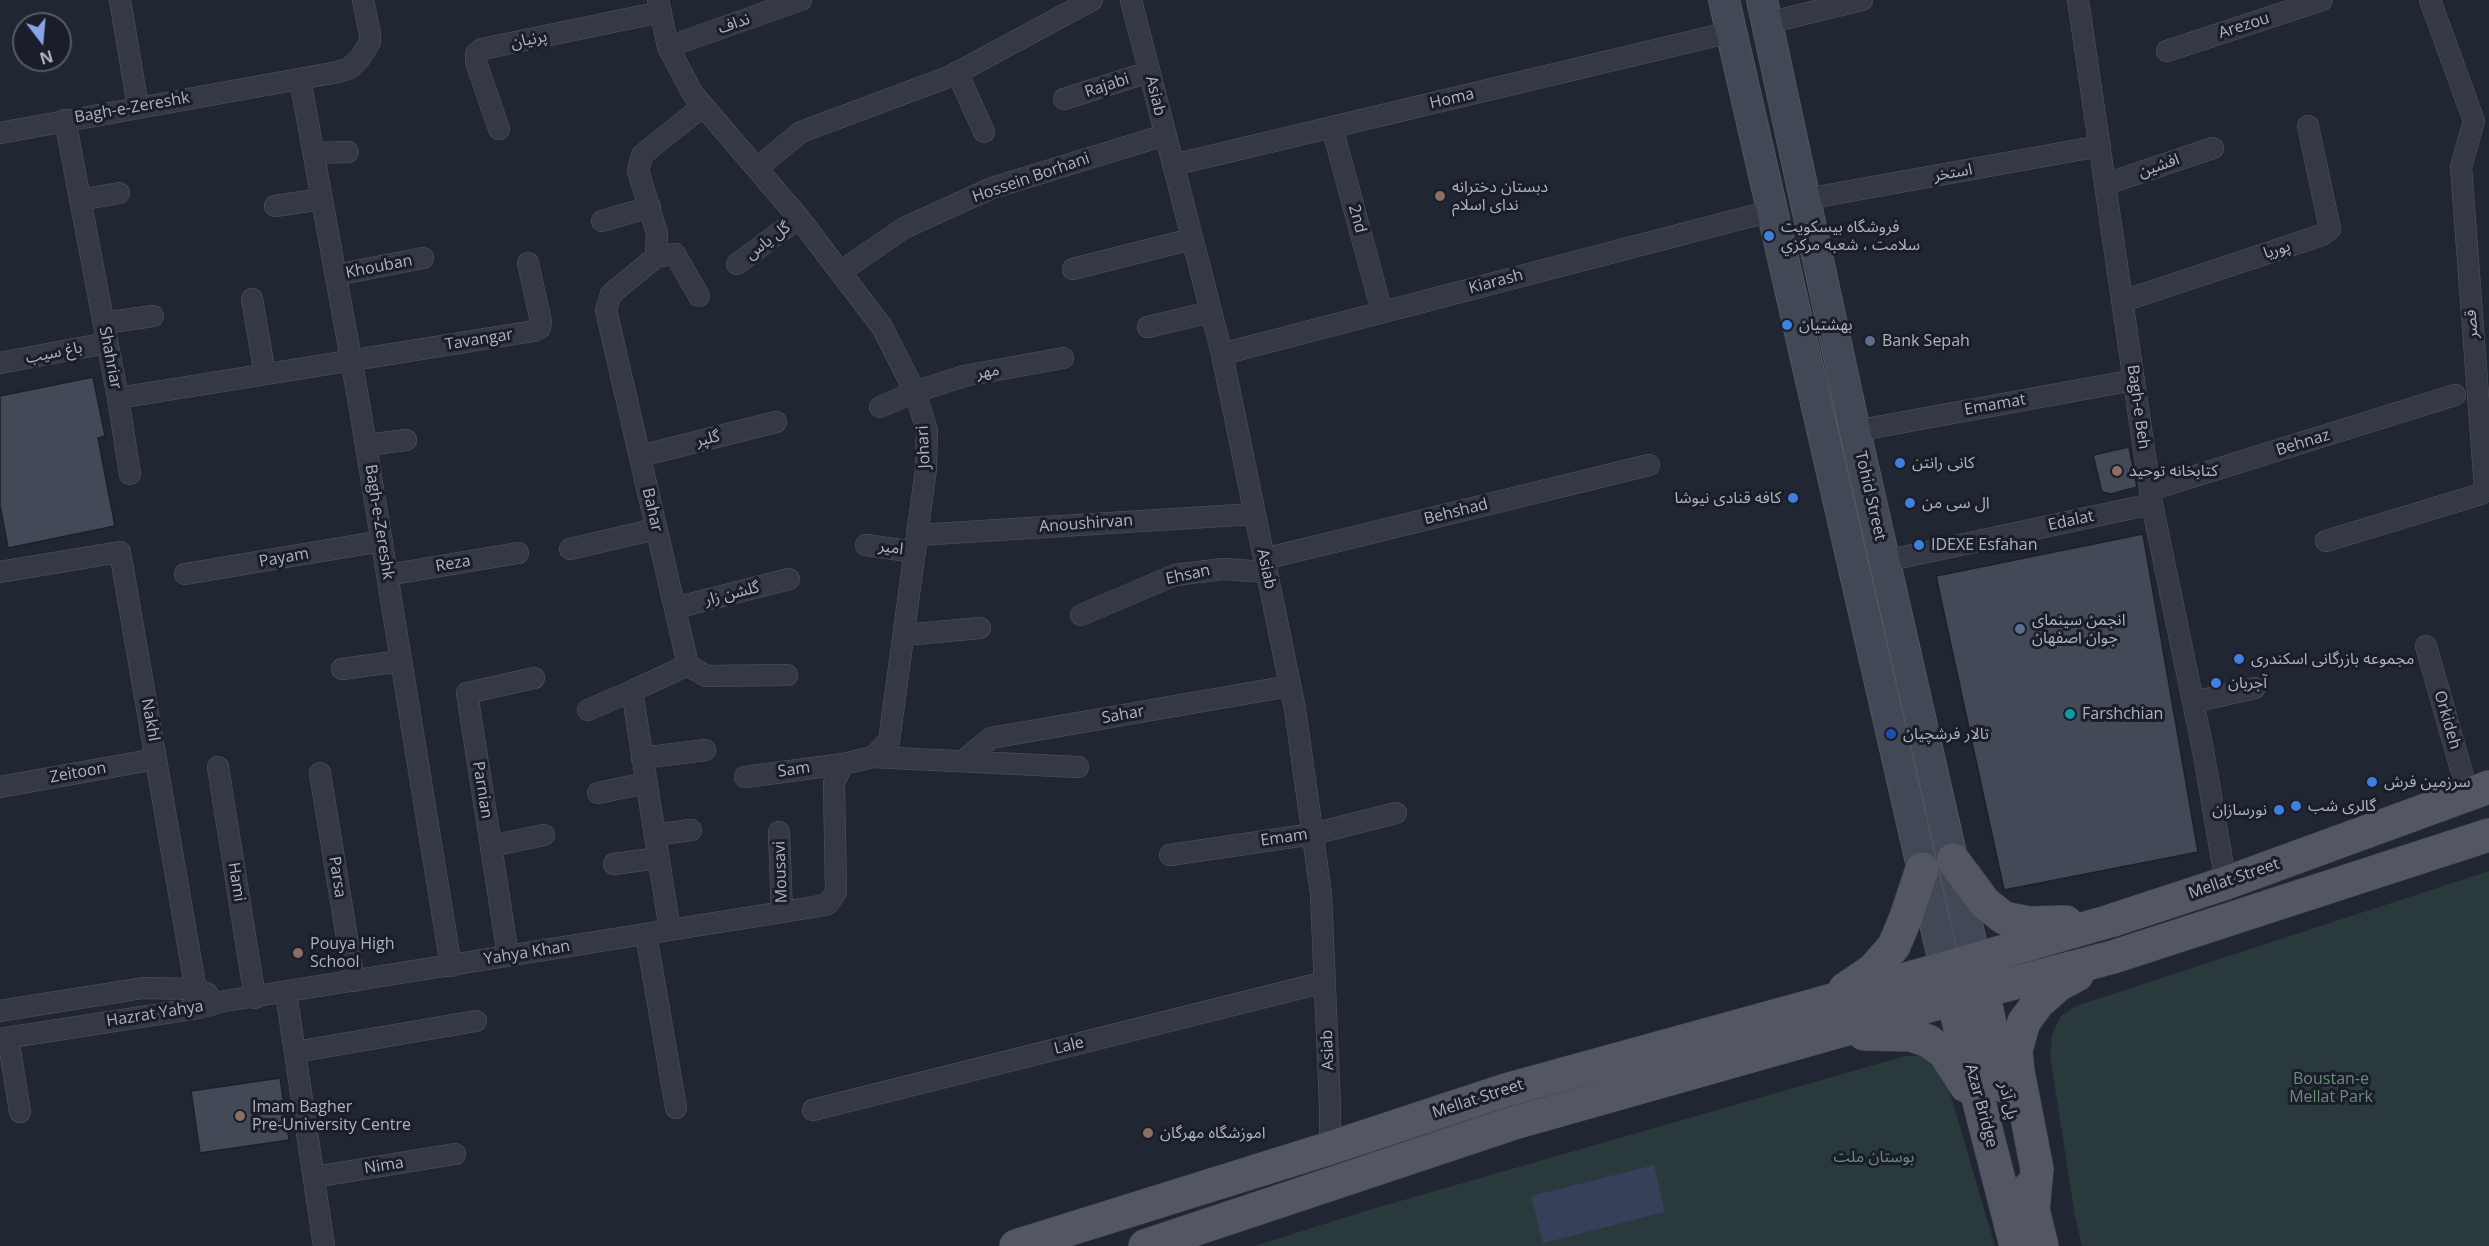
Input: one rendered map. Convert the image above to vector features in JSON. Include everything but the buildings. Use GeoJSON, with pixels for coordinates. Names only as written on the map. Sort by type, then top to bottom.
{"type":"FeatureCollection","features":[{"type":"Feature","properties":{"kind":"main road","name":"Tohid Street"},"geometry":{"type":"LineString","coordinates":[[1724,0],[1922,868],[1960,963],[1968,995]]}},
{"type":"Feature","properties":{"kind":"main road","name":"Tohid Street"},"geometry":{"type":"LineString","coordinates":[[1765,11],[1855,431],[1953,860],[1960,963]]}},
{"type":"Feature","properties":{"kind":"main road"},"geometry":{"type":"LineString","coordinates":[[1756,145],[1792,138]]}},
{"type":"Feature","properties":{"kind":"main road","name":"Mellat Street"},"geometry":{"type":"LineString","coordinates":[[1145,1246],[1829,1017],[1960,963],[2109,921],[2226,883],[2479,790]]}},
{"type":"Feature","properties":{"kind":"main road","name":"Mellat Street"},"geometry":{"type":"LineString","coordinates":[[1016,1246],[1330,1148],[1506,1089],[1829,1017],[1968,995],[2113,957],[2489,835]]}},
{"type":"Feature","properties":{"kind":"main road"},"geometry":{"type":"LineString","coordinates":[[1953,860],[1985,903],[2004,918],[2028,923],[2109,921]]}},
{"type":"Feature","properties":{"kind":"main road"},"geometry":{"type":"LineString","coordinates":[[1829,1017],[1894,946],[1922,868]]}},
{"type":"Feature","properties":{"kind":"main road"},"geometry":{"type":"LineString","coordinates":[[2020,1226],[2037,1169],[2016,1050],[2024,1022],[2038,1003],[2058,985],[2113,957]]}},
{"type":"Feature","properties":{"kind":"main road","name":"Azar Bridge"},"geometry":{"type":"LineString","coordinates":[[1968,995],[1986,1125],[2020,1226],[2042,1246]]}},
{"type":"Feature","properties":{"kind":"main road","name":"پل آذر"},"geometry":{"type":"LineString","coordinates":[[1968,995],[2020,1226]]}},
{"type":"Feature","properties":{"kind":"main road"},"geometry":{"type":"LineString","coordinates":[[1829,1017],[1911,1035],[1928,1041],[1944,1052],[1958,1071],[1986,1125]]}},
{"type":"Feature","properties":{"kind":"street"},"geometry":{"type":"LineString","coordinates":[[120,0],[138,107]]}},
{"type":"Feature","properties":{"kind":"street","name":"Bagh-e-Zereshk"},"geometry":{"type":"LineString","coordinates":[[0,133],[350,68],[360,58],[370,42],[363,0]]}},
{"type":"Feature","properties":{"kind":"street","name":"نداف"},"geometry":{"type":"LineString","coordinates":[[668,47],[801,0]]}},
{"type":"Feature","properties":{"kind":"street"},"geometry":{"type":"LineString","coordinates":[[757,168],[801,132],[957,72],[1092,0]]}},
{"type":"Feature","properties":{"kind":"street","name":"Asiab"},"geometry":{"type":"LineString","coordinates":[[1131,0],[1222,354],[1290,686],[1321,894],[1330,1148]]}},
{"type":"Feature","properties":{"kind":"street"},"geometry":{"type":"LineString","coordinates":[[1765,11],[1862,0]]}},
{"type":"Feature","properties":{"kind":"street","name":"Bagh-e Beh"},"geometry":{"type":"LineString","coordinates":[[2078,0],[2151,497],[2193,702],[2226,883]]}},
{"type":"Feature","properties":{"kind":"street","name":"Arezou"},"geometry":{"type":"LineString","coordinates":[[2167,51],[2322,0]]}},
{"type":"Feature","properties":{"kind":"street","name":"قصر"},"geometry":{"type":"LineString","coordinates":[[2326,541],[2481,494],[2486,489],[2461,167],[2481,120],[2430,0]]}},
{"type":"Feature","properties":{"kind":"street","name":"Johari"},"geometry":{"type":"LineString","coordinates":[[659,6],[668,47],[693,94],[799,218],[882,327],[915,392],[927,430],[926,470],[889,741],[873,757]]}},
{"type":"Feature","properties":{"kind":"street","name":"پرنیان"},"geometry":{"type":"LineString","coordinates":[[499,129],[476,62],[476,54],[482,49],[659,6]]}},
{"type":"Feature","properties":{"kind":"street","name":"Homa"},"geometry":{"type":"LineString","coordinates":[[1173,165],[1731,32]]}},
{"type":"Feature","properties":{"kind":"street"},"geometry":{"type":"LineString","coordinates":[[957,72],[984,132]]}},
{"type":"Feature","properties":{"kind":"street","name":"Rajabi"},"geometry":{"type":"LineString","coordinates":[[1064,99],[1149,72]]}},
{"type":"Feature","properties":{"kind":"street","name":"Bagh-e-Zereshk"},"geometry":{"type":"LineString","coordinates":[[300,79],[352,360],[451,966]]}},
{"type":"Feature","properties":{"kind":"street"},"geometry":{"type":"LineString","coordinates":[[699,296],[675,254],[656,257],[657,233],[638,171],[642,155],[703,106]]}},
{"type":"Feature","properties":{"kind":"street","name":"Shahriar"},"geometry":{"type":"LineString","coordinates":[[65,120],[118,398],[352,360]]}},
{"type":"Feature","properties":{"kind":"street","name":"پوریا"},"geometry":{"type":"LineString","coordinates":[[2123,300],[2322,235],[2330,229],[2308,126]]}},
{"type":"Feature","properties":{"kind":"street","name":"2nd"},"geometry":{"type":"LineString","coordinates":[[1332,127],[1382,312]]}},
{"type":"Feature","properties":{"kind":"street","name":"Hossein Borhani"},"geometry":{"type":"LineString","coordinates":[[840,272],[904,228],[992,188],[1165,135]]}},
{"type":"Feature","properties":{"kind":"street","name":"استخر"},"geometry":{"type":"LineString","coordinates":[[1806,199],[2100,146]]}},
{"type":"Feature","properties":{"kind":"street","name":"افشین"},"geometry":{"type":"LineString","coordinates":[[2106,184],[2213,148]]}},
{"type":"Feature","properties":{"kind":"street"},"geometry":{"type":"LineString","coordinates":[[314,153],[348,152]]}},
{"type":"Feature","properties":{"kind":"street"},"geometry":{"type":"LineString","coordinates":[[80,200],[119,193]]}},
{"type":"Feature","properties":{"kind":"street"},"geometry":{"type":"LineString","coordinates":[[275,206],[322,199]]}},
{"type":"Feature","properties":{"kind":"street"},"geometry":{"type":"LineString","coordinates":[[602,221],[650,207]]}},
{"type":"Feature","properties":{"kind":"street","name":"Kiarash"},"geometry":{"type":"LineString","coordinates":[[1222,354],[1771,211]]}},
{"type":"Feature","properties":{"kind":"street","name":"گل یاس"},"geometry":{"type":"LineString","coordinates":[[737,264],[799,218]]}},
{"type":"Feature","properties":{"kind":"street"},"geometry":{"type":"LineString","coordinates":[[1073,269],[1192,239]]}},
{"type":"Feature","properties":{"kind":"street","name":"Bahar"},"geometry":{"type":"LineString","coordinates":[[656,257],[611,294],[606,310],[688,665]]}},
{"type":"Feature","properties":{"kind":"street","name":"Khouban"},"geometry":{"type":"LineString","coordinates":[[336,275],[423,258]]}},
{"type":"Feature","properties":{"kind":"street","name":"Tavangar"},"geometry":{"type":"LineString","coordinates":[[352,360],[534,331],[540,328],[541,322],[528,263]]}},
{"type":"Feature","properties":{"kind":"street"},"geometry":{"type":"LineString","coordinates":[[252,299],[265,374]]}},
{"type":"Feature","properties":{"kind":"street"},"geometry":{"type":"LineString","coordinates":[[1148,327],[1210,312]]}},
{"type":"Feature","properties":{"kind":"street","name":"باغ سیب"},"geometry":{"type":"LineString","coordinates":[[0,363],[106,333],[153,316]]}},
{"type":"Feature","properties":{"kind":"street","name":"مهر"},"geometry":{"type":"LineString","coordinates":[[880,407],[915,392],[964,376],[1063,358]]}},
{"type":"Feature","properties":{"kind":"street","name":"Emamat"},"geometry":{"type":"LineString","coordinates":[[1855,431],[2134,380]]}},
{"type":"Feature","properties":{"kind":"street","name":"Behnaz"},"geometry":{"type":"LineString","coordinates":[[2151,497],[2455,395]]}},
{"type":"Feature","properties":{"kind":"street"},"geometry":{"type":"LineString","coordinates":[[118,398],[130,474]]}},
{"type":"Feature","properties":{"kind":"street","name":"گلپر"},"geometry":{"type":"LineString","coordinates":[[640,456],[776,422]]}},
{"type":"Feature","properties":{"kind":"street"},"geometry":{"type":"LineString","coordinates":[[366,445],[406,440]]}},
{"type":"Feature","properties":{"kind":"street","name":"Behshad"},"geometry":{"type":"LineString","coordinates":[[1265,565],[1649,465]]}},
{"type":"Feature","properties":{"kind":"street","name":"Edalat"},"geometry":{"type":"LineString","coordinates":[[1885,561],[2151,497]]}},
{"type":"Feature","properties":{"kind":"street","name":"Anoushirvan"},"geometry":{"type":"LineString","coordinates":[[916,543],[1254,514]]}},
{"type":"Feature","properties":{"kind":"street"},"geometry":{"type":"LineString","coordinates":[[570,549],[656,529]]}},
{"type":"Feature","properties":{"kind":"street","name":"Payam"},"geometry":{"type":"LineString","coordinates":[[185,574],[382,541]]}},
{"type":"Feature","properties":{"kind":"street","name":"امیر"},"geometry":{"type":"LineString","coordinates":[[866,545],[916,543]]}},
{"type":"Feature","properties":{"kind":"street","name":"Nakhl"},"geometry":{"type":"LineString","coordinates":[[0,572],[120,552],[198,999]]}},
{"type":"Feature","properties":{"kind":"street","name":"Reza"},"geometry":{"type":"LineString","coordinates":[[387,575],[518,553]]}},
{"type":"Feature","properties":{"kind":"street","name":"Ehsan"},"geometry":{"type":"LineString","coordinates":[[1081,615],[1175,575],[1265,565]]}},
{"type":"Feature","properties":{"kind":"street","name":"گلشن زار"},"geometry":{"type":"LineString","coordinates":[[675,608],[789,579]]}},
{"type":"Feature","properties":{"kind":"street"},"geometry":{"type":"LineString","coordinates":[[904,635],[980,628]]}},
{"type":"Feature","properties":{"kind":"street","name":"Orkideh"},"geometry":{"type":"LineString","coordinates":[[2426,646],[2479,790]]}},
{"type":"Feature","properties":{"kind":"street"},"geometry":{"type":"LineString","coordinates":[[342,669],[401,661]]}},
{"type":"Feature","properties":{"kind":"street"},"geometry":{"type":"LineString","coordinates":[[588,710],[688,665],[706,676],[787,675]]}},
{"type":"Feature","properties":{"kind":"street","name":"Parnian"},"geometry":{"type":"LineString","coordinates":[[508,955],[467,693],[534,678]]}},
{"type":"Feature","properties":{"kind":"street","name":"Sahar"},"geometry":{"type":"LineString","coordinates":[[963,761],[991,738],[1290,686]]}},
{"type":"Feature","properties":{"kind":"street"},"geometry":{"type":"LineString","coordinates":[[2193,702],[2255,688]]}},
{"type":"Feature","properties":{"kind":"street"},"geometry":{"type":"LineString","coordinates":[[632,691],[670,930]]}},
{"type":"Feature","properties":{"kind":"street"},"geometry":{"type":"LineString","coordinates":[[642,758],[705,750]]}},
{"type":"Feature","properties":{"kind":"street"},"geometry":{"type":"LineString","coordinates":[[843,764],[873,757],[1078,767]]}},
{"type":"Feature","properties":{"kind":"street","name":"Zeitoon"},"geometry":{"type":"LineString","coordinates":[[0,786],[156,759]]}},
{"type":"Feature","properties":{"kind":"street","name":"Yahya Khan"},"geometry":{"type":"LineString","coordinates":[[225,1001],[255,998],[828,904],[836,892],[834,783],[843,764]]}},
{"type":"Feature","properties":{"kind":"street","name":"Sam"},"geometry":{"type":"LineString","coordinates":[[745,777],[843,764]]}},
{"type":"Feature","properties":{"kind":"street","name":"Hami"},"geometry":{"type":"LineString","coordinates":[[218,766],[255,998]]}},
{"type":"Feature","properties":{"kind":"street","name":"Parsa"},"geometry":{"type":"LineString","coordinates":[[320,773],[354,981]]}},
{"type":"Feature","properties":{"kind":"street"},"geometry":{"type":"LineString","coordinates":[[598,793],[646,783]]}},
{"type":"Feature","properties":{"kind":"street","name":"Emam"},"geometry":{"type":"LineString","coordinates":[[1170,855],[1313,834],[1396,813]]}},
{"type":"Feature","properties":{"kind":"street"},"geometry":{"type":"LineString","coordinates":[[655,835],[691,830]]}},
{"type":"Feature","properties":{"kind":"street","name":"Mousavi"},"geometry":{"type":"LineString","coordinates":[[779,832],[782,912]]}},
{"type":"Feature","properties":{"kind":"street"},"geometry":{"type":"LineString","coordinates":[[491,846],[544,835]]}},
{"type":"Feature","properties":{"kind":"street"},"geometry":{"type":"LineString","coordinates":[[614,864],[658,858]]}},
{"type":"Feature","properties":{"kind":"street"},"geometry":{"type":"LineString","coordinates":[[646,934],[676,1108]]}},
{"type":"Feature","properties":{"kind":"street","name":"Lale"},"geometry":{"type":"LineString","coordinates":[[813,1110],[1325,982]]}},
{"type":"Feature","properties":{"kind":"street","name":"Hazrat Yahya"},"geometry":{"type":"LineString","coordinates":[[0,1011],[143,988],[198,999],[225,1001]]}},
{"type":"Feature","properties":{"kind":"street"},"geometry":{"type":"LineString","coordinates":[[286,993],[324,1246]]}},
{"type":"Feature","properties":{"kind":"street","name":"Hazrat Yahya"},"geometry":{"type":"LineString","coordinates":[[4,1038],[198,999]]}},
{"type":"Feature","properties":{"kind":"street"},"geometry":{"type":"LineString","coordinates":[[295,1052],[476,1021]]}},
{"type":"Feature","properties":{"kind":"street"},"geometry":{"type":"LineString","coordinates":[[4,1038],[20,1112]]}},
{"type":"Feature","properties":{"kind":"street","name":"Nima"},"geometry":{"type":"LineString","coordinates":[[314,1177],[455,1154]]}},
{"type":"Feature","properties":{"kind":"green space","name":"Boustan-e Mellat Park"},"geometry":{"type":"Polygon","coordinates":[[[2489,871],[2489,1246],[2082,1246],[2075,1217],[2050,1055],[2052,1035],[2060,1017],[2076,1006],[2489,871]]]}},
{"type":"Feature","properties":{"kind":"green space","name":"بوستان ملت"},"geometry":{"type":"Polygon","coordinates":[[[1905,1056],[1920,1056],[1942,1066],[1995,1246],[1255,1246],[1362,1212],[1905,1056]]]}},
{"type":"Feature","properties":{"kind":"water"},"geometry":{"type":"Polygon","coordinates":[[[1654,1165],[1665,1212],[1543,1243],[1531,1196],[1654,1165]]]}},
{"type":"Feature","properties":{"kind":"place","name":"دبستان دخترانه ندای اسلام"},"geometry":{"type":"Point","coordinates":[1440,196]}},
{"type":"Feature","properties":{"kind":"place","name":"فروشگاه بيسكويت سلامت ، شعبه مركزي"},"geometry":{"type":"Point","coordinates":[1769,236]}},
{"type":"Feature","properties":{"kind":"place","name":"بهشتیان"},"geometry":{"type":"Point","coordinates":[1787,325]}},
{"type":"Feature","properties":{"kind":"place","name":"Bank Sepah"},"geometry":{"type":"Point","coordinates":[1870,341]}},
{"type":"Feature","properties":{"kind":"place","name":"کانی رانتن"},"geometry":{"type":"Point","coordinates":[1900,463]}},
{"type":"Feature","properties":{"kind":"place","name":"کتابخانه توحید"},"geometry":{"type":"Point","coordinates":[2117,471]}},
{"type":"Feature","properties":{"kind":"place","name":"کافه قنادی نیوشا"},"geometry":{"type":"Point","coordinates":[1793,498]}},
{"type":"Feature","properties":{"kind":"place","name":"ال سی من"},"geometry":{"type":"Point","coordinates":[1910,503]}},
{"type":"Feature","properties":{"kind":"place","name":"IDEXE Esfahan"},"geometry":{"type":"Point","coordinates":[1919,545]}},
{"type":"Feature","properties":{"kind":"place","name":"انجمن سینمای جوان اصفهان"},"geometry":{"type":"Point","coordinates":[2020,629]}},
{"type":"Feature","properties":{"kind":"place","name":"مجموعه بازرگانی اسکندری"},"geometry":{"type":"Point","coordinates":[2239,659]}},
{"type":"Feature","properties":{"kind":"place","name":"آجربان"},"geometry":{"type":"Point","coordinates":[2216,683]}},
{"type":"Feature","properties":{"kind":"place","name":"Farshchian"},"geometry":{"type":"Point","coordinates":[2070,714]}},
{"type":"Feature","properties":{"kind":"place","name":"تالار فرشچیان"},"geometry":{"type":"Point","coordinates":[1891,734]}},
{"type":"Feature","properties":{"kind":"place","name":"سرزمین فرش"},"geometry":{"type":"Point","coordinates":[2372,782]}},
{"type":"Feature","properties":{"kind":"place","name":"گالری شب"},"geometry":{"type":"Point","coordinates":[2296,806]}},
{"type":"Feature","properties":{"kind":"place","name":"نورسازان"},"geometry":{"type":"Point","coordinates":[2279,810]}},
{"type":"Feature","properties":{"kind":"place","name":"Pouya High School"},"geometry":{"type":"Point","coordinates":[298,953]}},
{"type":"Feature","properties":{"kind":"place","name":"Imam Bagher Pre-University Centre"},"geometry":{"type":"Point","coordinates":[240,1116]}},
{"type":"Feature","properties":{"kind":"place","name":"اموزشگاه مهرگان"},"geometry":{"type":"Point","coordinates":[1148,1133]}}]}
